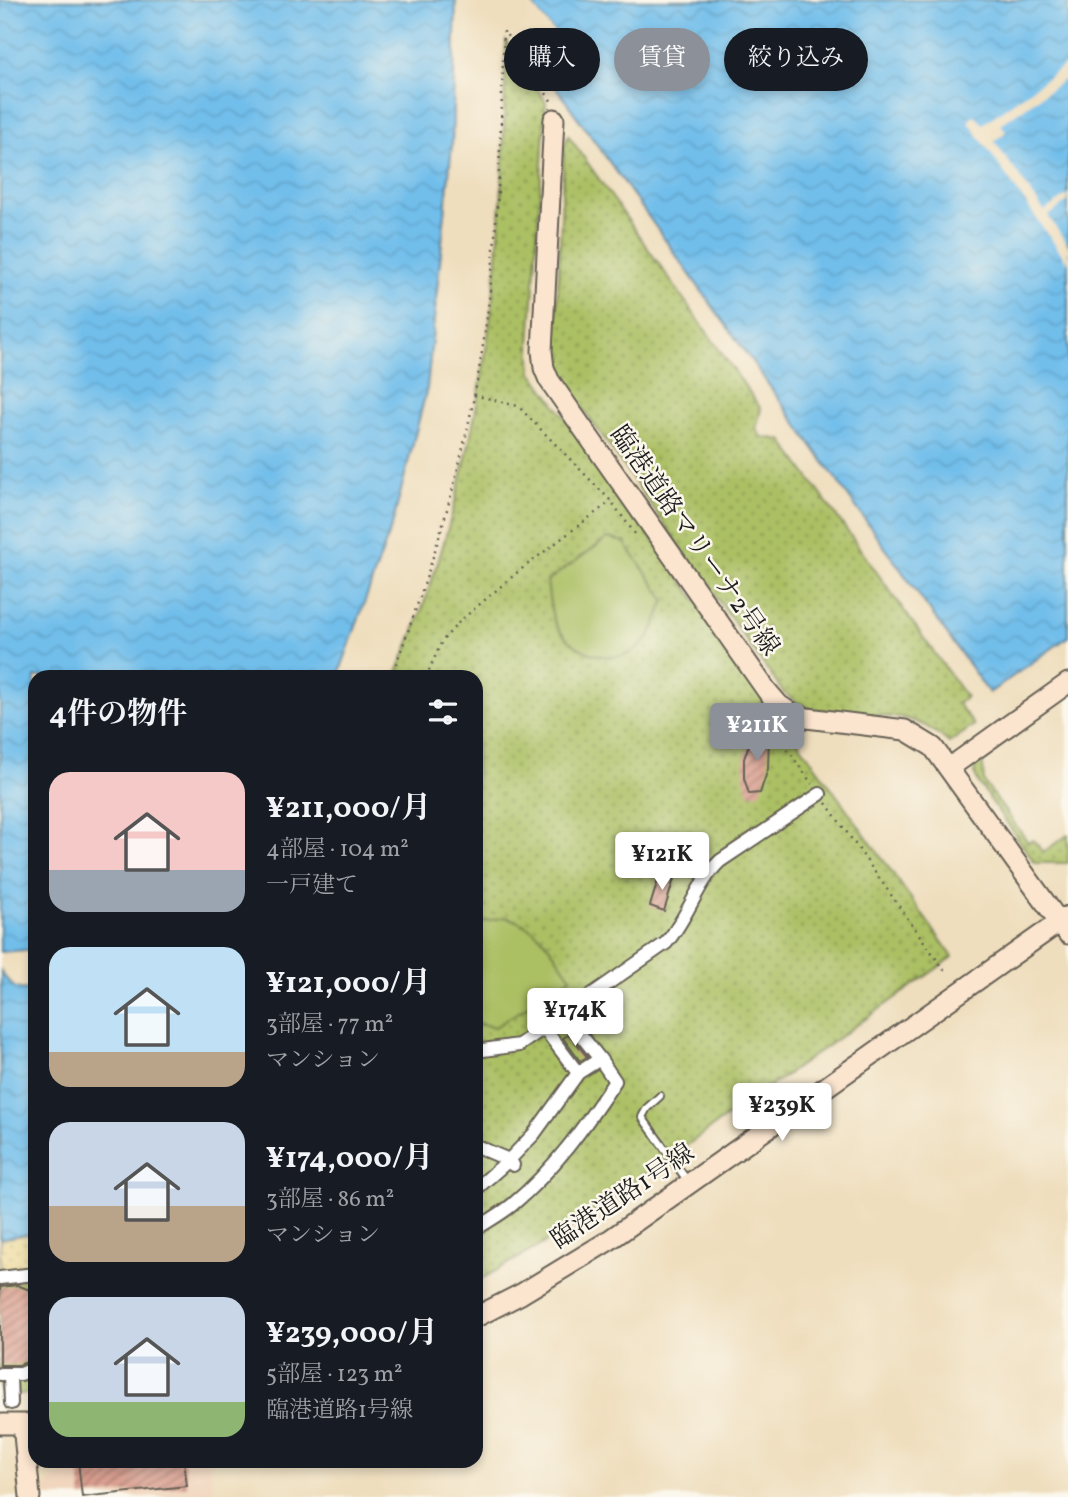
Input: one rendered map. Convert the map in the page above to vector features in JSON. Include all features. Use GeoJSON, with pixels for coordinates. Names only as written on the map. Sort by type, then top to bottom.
{"type":"FeatureCollection","features":[{"type":"Feature","properties":{"kind":"street","name":"臨港道路マリーナ2号線"},"geometry":{"type":"LineString","coordinates":[[555,114],[541,351],[549,380],[618,495],[779,705],[791,713],[807,718],[905,730],[933,747],[1065,924]]}},
{"type":"Feature","properties":{"kind":"street"},"geometry":{"type":"LineString","coordinates":[[949,768],[1068,683]]}},
{"type":"Feature","properties":{"kind":"street"},"geometry":{"type":"LineString","coordinates":[[483,1050],[519,1045],[666,943],[678,929],[707,873],[720,861],[820,794]]}},
{"type":"Feature","properties":{"kind":"street","name":"臨港道路1号線"},"geometry":{"type":"LineString","coordinates":[[483,1313],[562,1270],[1065,924]]}},
{"type":"Feature","properties":{"kind":"street"},"geometry":{"type":"LineString","coordinates":[[483,1224],[511,1205],[552,1167],[585,1126],[615,1081],[564,1014]]}},
{"type":"Feature","properties":{"kind":"street"},"geometry":{"type":"LineString","coordinates":[[544,1028],[578,1073]]}},
{"type":"Feature","properties":{"kind":"street"},"geometry":{"type":"LineString","coordinates":[[483,1184],[511,1163],[578,1073],[600,1059]]}},
{"type":"Feature","properties":{"kind":"street"},"geometry":{"type":"LineString","coordinates":[[483,1149],[511,1163]]}},
{"type":"Feature","properties":{"kind":"street"},"geometry":{"type":"LineString","coordinates":[[0,1278],[28,1275]]}},
{"type":"Feature","properties":{"kind":"street"},"geometry":{"type":"LineString","coordinates":[[11,1403],[5,1375],[28,1370]]}},
{"type":"Feature","properties":{"kind":"street"},"geometry":{"type":"LineString","coordinates":[[0,1424],[28,1424]]}},
{"type":"Feature","properties":{"kind":"street"},"geometry":{"type":"LineString","coordinates":[[30,1468],[30,1497]]}},
{"type":"Feature","properties":{"kind":"lane"},"geometry":{"type":"LineString","coordinates":[[660,1096],[642,1117],[690,1184]]}},
{"type":"Feature","properties":{"kind":"path"},"geometry":{"type":"LineString","coordinates":[[394,670],[431,565],[452,495],[474,395],[495,236],[504,31],[555,114]]}},
{"type":"Feature","properties":{"kind":"path"},"geometry":{"type":"LineString","coordinates":[[474,395],[518,406],[618,495],[642,544]]}},
{"type":"Feature","properties":{"kind":"path"},"geometry":{"type":"LineString","coordinates":[[429,670],[442,640],[460,621],[618,495]]}},
{"type":"Feature","properties":{"kind":"path"},"geometry":{"type":"LineString","coordinates":[[757,706],[947,974]]}},
{"type":"Feature","properties":{"kind":"shaded area"},"geometry":{"type":"Polygon","coordinates":[[[67,1468],[211,1468],[214,1497],[48,1497],[47,1487],[67,1468]]]}},
{"type":"Feature","properties":{"kind":"green space"},"geometry":{"type":"Polygon","coordinates":[[[505,91],[539,91],[546,102],[530,345],[532,372],[953,957],[564,1232],[483,1278],[483,670],[398,670],[439,559],[471,436],[498,248],[505,91]]]}},
{"type":"Feature","properties":{"kind":"green space"},"geometry":{"type":"Polygon","coordinates":[[[568,135],[761,409],[756,429],[762,437],[782,440],[966,697],[958,704],[974,725],[949,743],[911,720],[811,709],[801,706],[783,692],[567,386],[559,373],[555,355],[564,150],[568,135]]]}},
{"type":"Feature","properties":{"kind":"green space"},"geometry":{"type":"Polygon","coordinates":[[[608,538],[624,542],[665,600],[647,640],[625,655],[613,657],[587,652],[566,638],[553,618],[547,581],[608,538]]]}},
{"type":"Feature","properties":{"kind":"green space"},"geometry":{"type":"Polygon","coordinates":[[[980,760],[984,782],[1028,842],[1033,840],[1043,852],[1068,835],[1068,863],[1035,863],[978,782],[974,771],[980,760]]]}},
{"type":"Feature","properties":{"kind":"green space"},"geometry":{"type":"Polygon","coordinates":[[[506,917],[529,927],[551,949],[571,978],[495,1027],[483,1025],[483,922],[506,917]]]}},
{"type":"Feature","properties":{"kind":"green space"},"geometry":{"type":"Polygon","coordinates":[[[0,1280],[28,1280],[28,1393],[0,1395],[0,1280]]]}},
{"type":"Feature","properties":{"kind":"sand"},"geometry":{"type":"Polygon","coordinates":[[[0,1114],[28,1133],[28,1281],[0,1280],[0,1114]]]}},
{"type":"Feature","properties":{"kind":"water"},"geometry":{"type":"Polygon","coordinates":[[[0,0],[456,0],[452,145],[427,388],[393,522],[340,670],[28,670],[28,950],[0,952],[0,0]]]}},
{"type":"Feature","properties":{"kind":"water"},"geometry":{"type":"Polygon","coordinates":[[[532,0],[1068,0],[1068,637],[989,693],[559,91],[600,91],[600,28],[551,28],[532,5],[532,0]]]}},
{"type":"Feature","properties":{"kind":"water"},"geometry":{"type":"Polygon","coordinates":[[[1,971],[15,987],[28,989],[28,1234],[0,1239],[1,971]]]}},
{"type":"Feature","properties":{"kind":"pier"},"geometry":{"type":"Polygon","coordinates":[[[528,0],[532,0],[532,5],[551,28],[546,28],[529,7],[528,0]]]}},
{"type":"Feature","properties":{"kind":"pier"},"geometry":{"type":"Polygon","coordinates":[[[1068,63],[1068,77],[1001,124],[1006,132],[994,141],[1044,211],[1068,195],[1068,201],[1048,216],[1068,245],[1068,263],[968,121],[974,115],[983,124],[1068,63]]]}},
{"type":"Feature","properties":{"kind":"building"},"geometry":{"type":"Polygon","coordinates":[[[760,731],[769,737],[768,769],[760,793],[749,794],[744,778],[744,759],[748,747],[760,731]]]}},
{"type":"Feature","properties":{"kind":"building"},"geometry":{"type":"Polygon","coordinates":[[[660,874],[674,879],[664,911],[650,906],[660,874]]]}},
{"type":"Feature","properties":{"kind":"building"},"geometry":{"type":"Polygon","coordinates":[[[569,1034],[587,1057],[580,1061],[563,1038],[569,1034]]]}},
{"type":"Feature","properties":{"kind":"building"},"geometry":{"type":"Polygon","coordinates":[[[17,1285],[28,1289],[28,1362],[19,1365],[0,1365],[0,1287],[17,1285]]]}},
{"type":"Feature","properties":{"kind":"building"},"geometry":{"type":"Polygon","coordinates":[[[79,1468],[185,1468],[187,1486],[82,1497],[79,1468]]]}}]}
